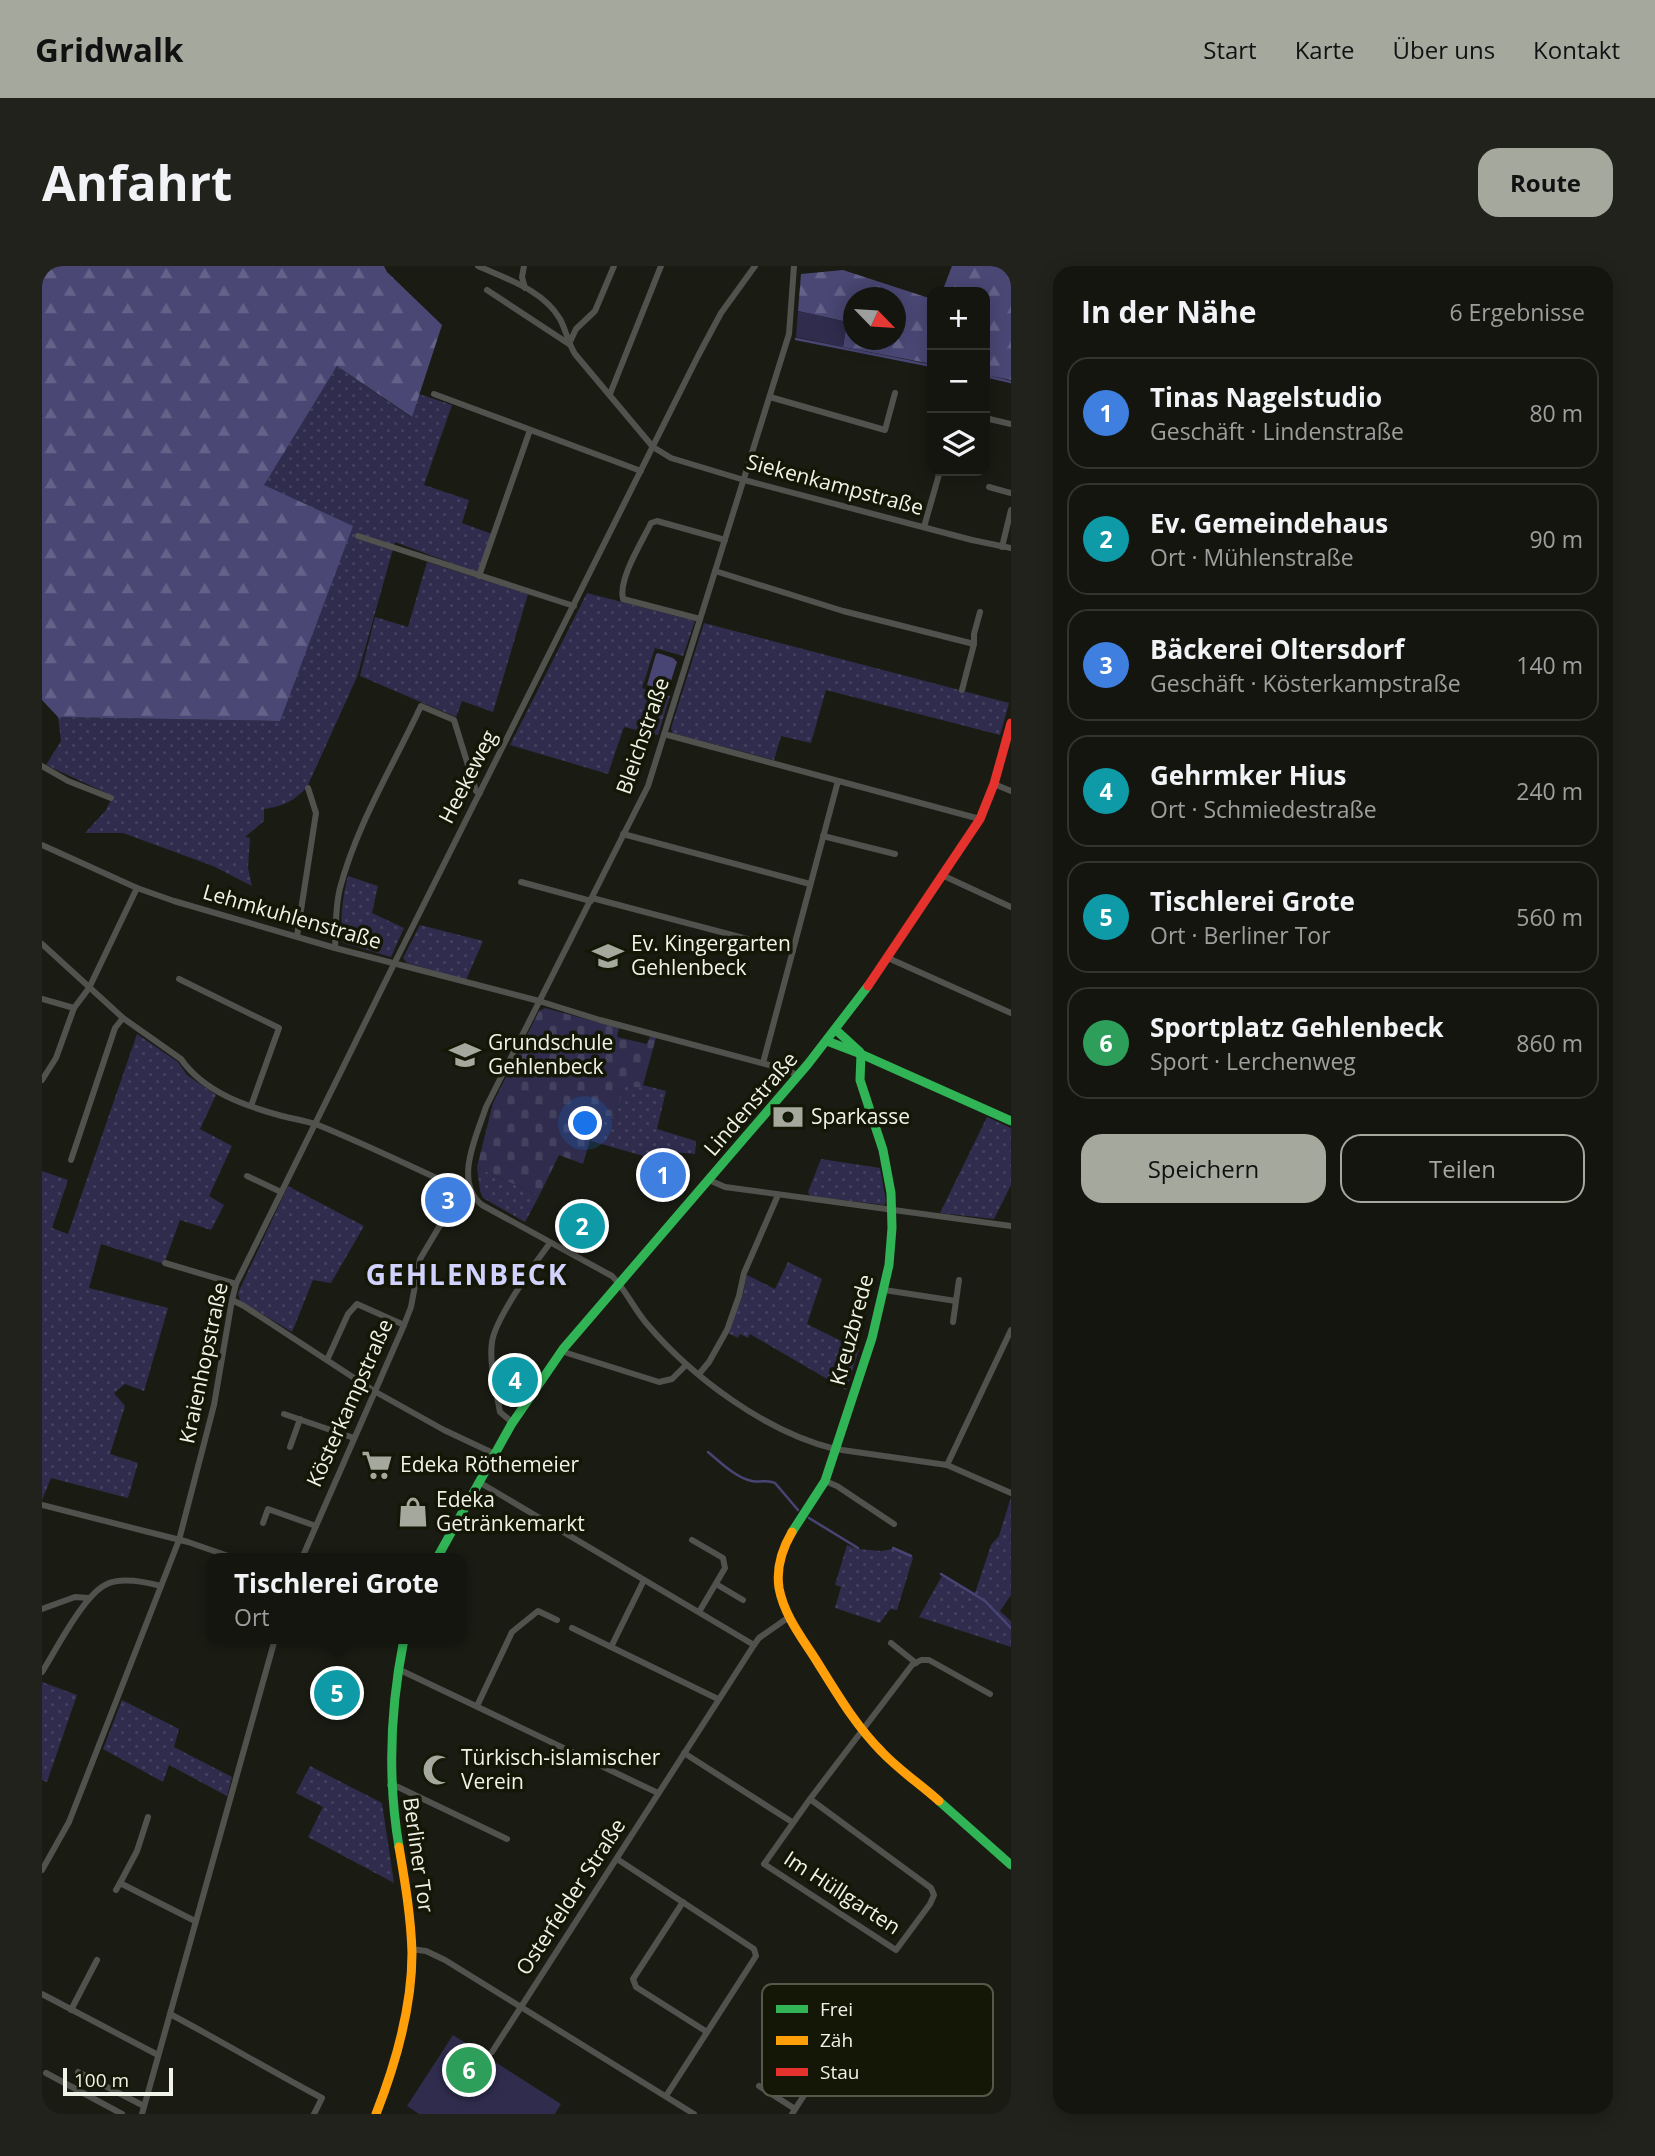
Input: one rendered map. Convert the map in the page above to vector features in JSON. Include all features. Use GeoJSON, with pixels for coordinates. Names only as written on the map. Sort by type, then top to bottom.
{"type":"FeatureCollection","features":[{"type":"Feature","properties":{"kind":"main road","name":"Lindenstraße"},"geometry":{"type":"LineString","coordinates":[[440,1553],[541,1378],[827,1041],[888,958],[980,819],[994,784],[1011,723]]}},
{"type":"Feature","properties":{"kind":"main road"},"geometry":{"type":"LineString","coordinates":[[836,1030],[861,1054]]}},
{"type":"Feature","properties":{"kind":"main road"},"geometry":{"type":"LineString","coordinates":[[827,1041],[1011,1121]]}},
{"type":"Feature","properties":{"kind":"main road","name":"Kreuzbrede"},"geometry":{"type":"LineString","coordinates":[[861,1054],[860,1080],[887,1164],[892,1210],[884,1290],[878,1318],[825,1481],[792,1531],[781,1555],[779,1592],[789,1617],[862,1730],[884,1754],[1011,1865]]}},
{"type":"Feature","properties":{"kind":"main road","name":"Berliner Tor"},"geometry":{"type":"LineString","coordinates":[[376,2114],[402,2034],[408,2000],[411,1949],[409,1909],[390,1786],[391,1741],[402,1644]]}},
{"type":"Feature","properties":{"kind":"street"},"geometry":{"type":"LineString","coordinates":[[478,266],[514,282],[550,304],[566,331],[575,354],[653,447]]}},
{"type":"Feature","properties":{"kind":"street"},"geometry":{"type":"LineString","coordinates":[[524,266],[522,277],[525,288]]}},
{"type":"Feature","properties":{"kind":"street"},"geometry":{"type":"LineString","coordinates":[[569,344],[576,329],[595,311],[614,266]]}},
{"type":"Feature","properties":{"kind":"street"},"geometry":{"type":"LineString","coordinates":[[610,394],[662,266]]}},
{"type":"Feature","properties":{"kind":"street","name":"Heekeweg"},"geometry":{"type":"LineString","coordinates":[[315,1124],[653,447],[722,313],[755,266]]}},
{"type":"Feature","properties":{"kind":"street","name":"Bleichstraße"},"geometry":{"type":"LineString","coordinates":[[472,1195],[469,1185],[470,1158],[486,1107],[648,786],[789,334],[794,266]]}},
{"type":"Feature","properties":{"kind":"street"},"geometry":{"type":"LineString","coordinates":[[487,290],[569,344]]}},
{"type":"Feature","properties":{"kind":"street"},"geometry":{"type":"LineString","coordinates":[[770,397],[885,430],[895,393]]}},
{"type":"Feature","properties":{"kind":"street"},"geometry":{"type":"LineString","coordinates":[[434,394],[641,471]]}},
{"type":"Feature","properties":{"kind":"street"},"geometry":{"type":"LineString","coordinates":[[990,419],[1011,424]]}},
{"type":"Feature","properties":{"kind":"street"},"geometry":{"type":"LineString","coordinates":[[479,576],[530,430]]}},
{"type":"Feature","properties":{"kind":"street","name":"Siekenkampstraße"},"geometry":{"type":"LineString","coordinates":[[653,447],[671,458],[744,480],[1011,548]]}},
{"type":"Feature","properties":{"kind":"street"},"geometry":{"type":"LineString","coordinates":[[924,527],[939,476]]}},
{"type":"Feature","properties":{"kind":"street"},"geometry":{"type":"LineString","coordinates":[[989,487],[1011,493]]}},
{"type":"Feature","properties":{"kind":"street"},"geometry":{"type":"LineString","coordinates":[[1002,547],[1011,510]]}},
{"type":"Feature","properties":{"kind":"street"},"geometry":{"type":"LineString","coordinates":[[700,619],[624,599],[622,595],[626,576],[651,523],[657,521],[725,540]]}},
{"type":"Feature","properties":{"kind":"street"},"geometry":{"type":"LineString","coordinates":[[358,536],[574,606]]}},
{"type":"Feature","properties":{"kind":"street"},"geometry":{"type":"LineString","coordinates":[[715,571],[843,611],[974,645]]}},
{"type":"Feature","properties":{"kind":"street"},"geometry":{"type":"LineString","coordinates":[[962,690],[980,612]]}},
{"type":"Feature","properties":{"kind":"street"},"geometry":{"type":"LineString","coordinates":[[335,947],[337,906],[349,856],[366,815],[421,706],[454,720],[475,791],[480,793]]}},
{"type":"Feature","properties":{"kind":"street"},"geometry":{"type":"LineString","coordinates":[[664,734],[980,819]]}},
{"type":"Feature","properties":{"kind":"street"},"geometry":{"type":"LineString","coordinates":[[42,766],[68,781],[111,798]]}},
{"type":"Feature","properties":{"kind":"street"},"geometry":{"type":"LineString","coordinates":[[763,1063],[838,781]]}},
{"type":"Feature","properties":{"kind":"street"},"geometry":{"type":"LineString","coordinates":[[994,784],[1011,791]]}},
{"type":"Feature","properties":{"kind":"street"},"geometry":{"type":"LineString","coordinates":[[297,936],[316,813],[308,788]]}},
{"type":"Feature","properties":{"kind":"street"},"geometry":{"type":"LineString","coordinates":[[623,834],[810,884]]}},
{"type":"Feature","properties":{"kind":"street"},"geometry":{"type":"LineString","coordinates":[[823,836],[895,854]]}},
{"type":"Feature","properties":{"kind":"street","name":"Lehmkuhlenstraße"},"geometry":{"type":"LineString","coordinates":[[42,845],[137,888],[174,901],[394,964],[788,1070],[798,1076]]}},
{"type":"Feature","properties":{"kind":"street"},"geometry":{"type":"LineString","coordinates":[[944,876],[1011,907]]}},
{"type":"Feature","properties":{"kind":"street"},"geometry":{"type":"LineString","coordinates":[[521,882],[793,951]]}},
{"type":"Feature","properties":{"kind":"street"},"geometry":{"type":"LineString","coordinates":[[42,1080],[56,1058],[74,1008],[89,988],[137,888]]}},
{"type":"Feature","properties":{"kind":"street"},"geometry":{"type":"LineString","coordinates":[[42,944],[123,1018],[181,1059],[198,1078],[234,1101],[315,1124],[456,1187],[469,1185]]}},
{"type":"Feature","properties":{"kind":"street"},"geometry":{"type":"LineString","coordinates":[[888,958],[1011,1013]]}},
{"type":"Feature","properties":{"kind":"street"},"geometry":{"type":"LineString","coordinates":[[179,979],[279,1028],[251,1106]]}},
{"type":"Feature","properties":{"kind":"street"},"geometry":{"type":"LineString","coordinates":[[42,999],[74,1008]]}},
{"type":"Feature","properties":{"kind":"street"},"geometry":{"type":"LineString","coordinates":[[71,1160],[115,1028],[123,1018]]}},
{"type":"Feature","properties":{"kind":"street","name":"Kraienhopstraße"},"geometry":{"type":"LineString","coordinates":[[42,1870],[69,1822],[179,1541],[214,1405],[236,1284],[315,1124]]}},
{"type":"Feature","properties":{"kind":"street"},"geometry":{"type":"LineString","coordinates":[[247,1176],[281,1192]]}},
{"type":"Feature","properties":{"kind":"street"},"geometry":{"type":"LineString","coordinates":[[709,1180],[725,1187],[1011,1226]]}},
{"type":"Feature","properties":{"kind":"street"},"geometry":{"type":"LineString","coordinates":[[472,1195],[482,1205],[612,1276],[645,1322],[687,1364],[726,1395],[771,1423],[817,1445],[947,1465],[1011,1493]]}},
{"type":"Feature","properties":{"kind":"street","name":"Kösterkampstraße"},"geometry":{"type":"LineString","coordinates":[[304,1553],[404,1325],[411,1307],[420,1259],[445,1217],[472,1195]]}},
{"type":"Feature","properties":{"kind":"street"},"geometry":{"type":"LineString","coordinates":[[699,1374],[727,1330],[744,1273],[778,1195]]}},
{"type":"Feature","properties":{"kind":"street"},"geometry":{"type":"LineString","coordinates":[[513,1423],[500,1412],[492,1340],[532,1267],[550,1243]]}},
{"type":"Feature","properties":{"kind":"street"},"geometry":{"type":"LineString","coordinates":[[165,1263],[236,1284]]}},
{"type":"Feature","properties":{"kind":"street"},"geometry":{"type":"LineString","coordinates":[[953,1322],[959,1280]]}},
{"type":"Feature","properties":{"kind":"street"},"geometry":{"type":"LineString","coordinates":[[884,1290],[956,1301]]}},
{"type":"Feature","properties":{"kind":"street"},"geometry":{"type":"LineString","coordinates":[[232,1300],[374,1391],[444,1430],[495,1454]]}},
{"type":"Feature","properties":{"kind":"street"},"geometry":{"type":"LineString","coordinates":[[327,1360],[348,1314],[357,1304],[404,1325]]}},
{"type":"Feature","properties":{"kind":"street"},"geometry":{"type":"LineString","coordinates":[[947,1465],[1011,1331]]}},
{"type":"Feature","properties":{"kind":"street"},"geometry":{"type":"LineString","coordinates":[[563,1349],[567,1353],[659,1382],[672,1379],[687,1364]]}},
{"type":"Feature","properties":{"kind":"street"},"geometry":{"type":"LineString","coordinates":[[284,1414],[354,1438]]}},
{"type":"Feature","properties":{"kind":"street"},"geometry":{"type":"LineString","coordinates":[[290,1447],[300,1419]]}},
{"type":"Feature","properties":{"kind":"street"},"geometry":{"type":"LineString","coordinates":[[825,1481],[894,1524]]}},
{"type":"Feature","properties":{"kind":"street"},"geometry":{"type":"LineString","coordinates":[[479,1482],[754,1645]]}},
{"type":"Feature","properties":{"kind":"street"},"geometry":{"type":"LineString","coordinates":[[42,1505],[218,1553]]}},
{"type":"Feature","properties":{"kind":"street"},"geometry":{"type":"LineString","coordinates":[[263,1523],[268,1509],[316,1526]]}},
{"type":"Feature","properties":{"kind":"street"},"geometry":{"type":"LineString","coordinates":[[692,1540],[723,1558],[725,1562],[725,1568],[699,1612]]}},
{"type":"Feature","properties":{"kind":"street"},"geometry":{"type":"LineString","coordinates":[[611,1647],[644,1580]]}},
{"type":"Feature","properties":{"kind":"street"},"geometry":{"type":"LineString","coordinates":[[42,1672],[88,1598],[99,1588],[113,1582],[161,1586]]}},
{"type":"Feature","properties":{"kind":"street"},"geometry":{"type":"LineString","coordinates":[[716,1584],[743,1600]]}},
{"type":"Feature","properties":{"kind":"street"},"geometry":{"type":"LineString","coordinates":[[42,1609],[75,1597],[88,1598]]}},
{"type":"Feature","properties":{"kind":"street"},"geometry":{"type":"LineString","coordinates":[[477,1706],[512,1632],[538,1611],[557,1620]]}},
{"type":"Feature","properties":{"kind":"street","name":"Osterfelder Straße"},"geometry":{"type":"LineString","coordinates":[[492,2052],[754,1645],[789,1617]]}},
{"type":"Feature","properties":{"kind":"street"},"geometry":{"type":"LineString","coordinates":[[572,1628],[718,1699]]}},
{"type":"Feature","properties":{"kind":"street"},"geometry":{"type":"LineString","coordinates":[[891,1643],[916,1663],[929,1660],[990,1694]]}},
{"type":"Feature","properties":{"kind":"street"},"geometry":{"type":"LineString","coordinates":[[78,2072],[144,2112],[274,1644]]}},
{"type":"Feature","properties":{"kind":"street","name":"Im Hüllgarten"},"geometry":{"type":"LineString","coordinates":[[810,1799],[931,1888],[934,1895],[930,1904],[896,1950],[764,1864],[792,1822],[916,1663]]}},
{"type":"Feature","properties":{"kind":"street"},"geometry":{"type":"LineString","coordinates":[[398,1669],[658,1793]]}},
{"type":"Feature","properties":{"kind":"street","name":"Im Hüllgarten"},"geometry":{"type":"LineString","coordinates":[[684,1753],[792,1822]]}},
{"type":"Feature","properties":{"kind":"street"},"geometry":{"type":"LineString","coordinates":[[390,1786],[398,1787],[507,1839]]}},
{"type":"Feature","properties":{"kind":"street"},"geometry":{"type":"LineString","coordinates":[[116,1890],[137,1851],[148,1816]]}},
{"type":"Feature","properties":{"kind":"street"},"geometry":{"type":"LineString","coordinates":[[617,1859],[754,1948],[755,1956],[666,2096]]}},
{"type":"Feature","properties":{"kind":"street"},"geometry":{"type":"LineString","coordinates":[[120,1883],[195,1921]]}},
{"type":"Feature","properties":{"kind":"street"},"geometry":{"type":"LineString","coordinates":[[683,1902],[633,1983],[707,2032]]}},
{"type":"Feature","properties":{"kind":"street"},"geometry":{"type":"LineString","coordinates":[[411,1949],[426,1951],[445,1960],[693,2114]]}},
{"type":"Feature","properties":{"kind":"street"},"geometry":{"type":"LineString","coordinates":[[71,2010],[97,1960]]}},
{"type":"Feature","properties":{"kind":"street"},"geometry":{"type":"LineString","coordinates":[[42,1994],[158,2055]]}},
{"type":"Feature","properties":{"kind":"street"},"geometry":{"type":"LineString","coordinates":[[170,2014],[322,2098],[314,2114]]}},
{"type":"Feature","properties":{"kind":"street"},"geometry":{"type":"LineString","coordinates":[[46,2073],[122,2114]]}},
{"type":"Feature","properties":{"kind":"street"},"geometry":{"type":"LineString","coordinates":[[772,2096],[793,2112],[804,2096]]}},
{"type":"Feature","properties":{"kind":"green space"},"geometry":{"type":"Polygon","coordinates":[[[42,266],[384,266],[442,325],[412,417],[337,366],[264,485],[353,526],[280,721],[58,717],[42,700],[42,266]]]}},
{"type":"Feature","properties":{"kind":"green space"},"geometry":{"type":"Polygon","coordinates":[[[952,266],[1011,266],[1011,380],[990,376],[990,287],[944,287],[952,266]]]}},
{"type":"Feature","properties":{"kind":"green space"},"geometry":{"type":"Polygon","coordinates":[[[843,270],[895,287],[843,287],[843,321],[798,311],[801,274],[843,270]]]}},
{"type":"Feature","properties":{"kind":"green space"},"geometry":{"type":"Polygon","coordinates":[[[906,291],[927,297],[927,363],[859,350],[906,350],[906,291]]]}},
{"type":"Feature","properties":{"kind":"green space"},"geometry":{"type":"Polygon","coordinates":[[[798,311],[843,321],[843,347],[796,337],[798,311]]]}},
{"type":"Feature","properties":{"kind":"green space"},"geometry":{"type":"Polygon","coordinates":[[[337,366],[411,417],[419,394],[452,405],[424,485],[469,500],[462,523],[492,534],[478,573],[395,542],[357,677],[307,787],[287,802],[264,809],[264,821],[245,837],[250,838],[248,868],[252,886],[213,866],[123,833],[85,833],[106,810],[113,796],[46,765],[61,741],[58,717],[280,721],[263,485],[337,366]]]}},
{"type":"Feature","properties":{"kind":"green space"},"geometry":{"type":"Polygon","coordinates":[[[427,562],[528,594],[493,712],[462,701],[456,717],[360,676],[375,617],[408,627],[427,562]]]}},
{"type":"Feature","properties":{"kind":"green space"},"geometry":{"type":"Polygon","coordinates":[[[587,593],[695,621],[683,656],[655,648],[642,688],[670,696],[658,735],[624,727],[608,774],[510,745],[587,593]]]}},
{"type":"Feature","properties":{"kind":"green space"},"geometry":{"type":"Polygon","coordinates":[[[704,623],[1009,703],[1000,735],[826,690],[811,743],[781,736],[774,760],[672,733],[671,728],[704,623]]]}},
{"type":"Feature","properties":{"kind":"green space"},"geometry":{"type":"Polygon","coordinates":[[[348,876],[378,886],[372,913],[404,928],[391,957],[343,943],[342,909],[348,876]]]}},
{"type":"Feature","properties":{"kind":"green space"},"geometry":{"type":"Polygon","coordinates":[[[420,925],[483,941],[466,980],[407,963],[403,958],[420,925]]]}},
{"type":"Feature","properties":{"kind":"green space"},"geometry":{"type":"Polygon","coordinates":[[[545,1008],[619,1028],[617,1037],[647,1044],[650,1036],[656,1038],[641,1088],[624,1085],[616,1117],[597,1115],[583,1164],[559,1155],[539,1196],[477,1167],[493,1103],[539,1011],[545,1008]]]}},
{"type":"Feature","properties":{"kind":"green space"},"geometry":{"type":"Polygon","coordinates":[[[137,1034],[178,1062],[187,1075],[216,1095],[200,1129],[232,1146],[209,1196],[224,1205],[211,1230],[180,1220],[164,1264],[101,1244],[89,1288],[168,1308],[144,1391],[125,1384],[114,1393],[125,1406],[110,1454],[138,1463],[128,1498],[51,1478],[42,1500],[42,1171],[68,1180],[52,1228],[68,1234],[137,1034]]]}},
{"type":"Feature","properties":{"kind":"green space"},"geometry":{"type":"Polygon","coordinates":[[[624,1084],[640,1088],[643,1085],[666,1091],[657,1129],[696,1141],[695,1154],[673,1152],[668,1163],[591,1141],[597,1115],[616,1117],[624,1084]]]}},
{"type":"Feature","properties":{"kind":"green space"},"geometry":{"type":"Polygon","coordinates":[[[987,1117],[1011,1128],[1011,1185],[994,1219],[940,1213],[987,1117]]]}},
{"type":"Feature","properties":{"kind":"green space"},"geometry":{"type":"Polygon","coordinates":[[[821,1159],[880,1168],[886,1202],[884,1205],[810,1196],[808,1192],[821,1159]]]}},
{"type":"Feature","properties":{"kind":"green space"},"geometry":{"type":"Polygon","coordinates":[[[477,1167],[539,1196],[525,1222],[483,1198],[477,1167]]]}},
{"type":"Feature","properties":{"kind":"green space"},"geometry":{"type":"Polygon","coordinates":[[[288,1186],[364,1226],[331,1283],[313,1280],[292,1332],[240,1301],[238,1293],[288,1186]]]}},
{"type":"Feature","properties":{"kind":"green space"},"geometry":{"type":"Polygon","coordinates":[[[788,1262],[822,1279],[807,1324],[859,1350],[846,1390],[750,1334],[748,1338],[740,1334],[738,1338],[728,1333],[747,1275],[775,1289],[788,1262]]]}},
{"type":"Feature","properties":{"kind":"green space"},"geometry":{"type":"Polygon","coordinates":[[[1011,1497],[1011,1595],[1000,1611],[1011,1621],[1011,1647],[919,1617],[943,1574],[975,1593],[991,1545],[999,1536],[1011,1497]]]}},
{"type":"Feature","properties":{"kind":"green space"},"geometry":{"type":"Polygon","coordinates":[[[847,1545],[881,1551],[893,1549],[913,1558],[897,1610],[890,1609],[880,1623],[835,1608],[841,1587],[835,1585],[847,1545]]]}},
{"type":"Feature","properties":{"kind":"green space"},"geometry":{"type":"Polygon","coordinates":[[[42,1682],[77,1695],[47,1782],[42,1780],[42,1682]]]}},
{"type":"Feature","properties":{"kind":"green space"},"geometry":{"type":"Polygon","coordinates":[[[122,1700],[179,1729],[174,1747],[232,1777],[227,1796],[169,1765],[163,1782],[103,1749],[122,1700]]]}},
{"type":"Feature","properties":{"kind":"green space"},"geometry":{"type":"Polygon","coordinates":[[[310,1766],[382,1803],[394,1883],[308,1837],[323,1807],[296,1793],[310,1766]]]}},
{"type":"Feature","properties":{"kind":"green space"},"geometry":{"type":"Polygon","coordinates":[[[453,2035],[561,2104],[555,2114],[419,2114],[407,2106],[453,2035]]]}},
{"type":"Feature","properties":{"kind":"shaded area"},"geometry":{"type":"Polygon","coordinates":[[[658,653],[677,662],[669,687],[647,685],[658,653]]]}},
{"type":"Feature","properties":{"kind":"waterway"},"geometry":{"type":"LineString","coordinates":[[796,339],[927,365]]}},
{"type":"Feature","properties":{"kind":"waterway"},"geometry":{"type":"LineString","coordinates":[[990,377],[1011,382]]}},
{"type":"Feature","properties":{"kind":"waterway"},"geometry":{"type":"LineString","coordinates":[[708,1452],[740,1477],[775,1483],[798,1510]]}},
{"type":"Feature","properties":{"kind":"waterway"},"geometry":{"type":"LineString","coordinates":[[809,1518],[858,1548]]}},
{"type":"Feature","properties":{"kind":"waterway"},"geometry":{"type":"LineString","coordinates":[[893,1548],[911,1556]]}},
{"type":"Feature","properties":{"kind":"waterway"},"geometry":{"type":"LineString","coordinates":[[941,1574],[985,1601],[1011,1628]]}},
{"type":"Feature","properties":{"kind":"traffic: fast"},"geometry":{"type":"LineString","coordinates":[[440,1553],[511,1425],[563,1349],[808,1064],[868,986]]}},
{"type":"Feature","properties":{"kind":"traffic: fast"},"geometry":{"type":"LineString","coordinates":[[836,1030],[860,1052]]}},
{"type":"Feature","properties":{"kind":"traffic: fast"},"geometry":{"type":"LineString","coordinates":[[827,1041],[1011,1121]]}},
{"type":"Feature","properties":{"kind":"traffic: fast"},"geometry":{"type":"LineString","coordinates":[[792,1532],[825,1481],[872,1338],[889,1265],[891,1193],[883,1150],[860,1080],[861,1054]]}},
{"type":"Feature","properties":{"kind":"traffic: fast"},"geometry":{"type":"LineString","coordinates":[[399,1847],[393,1794],[392,1743],[403,1644]]}},
{"type":"Feature","properties":{"kind":"traffic: fast"},"geometry":{"type":"LineString","coordinates":[[939,1801],[1011,1865]]}},
{"type":"Feature","properties":{"kind":"traffic: slow"},"geometry":{"type":"LineString","coordinates":[[792,1532],[785,1545],[778,1581],[781,1598],[794,1626],[872,1742],[939,1801]]}},
{"type":"Feature","properties":{"kind":"traffic: slow"},"geometry":{"type":"LineString","coordinates":[[376,2114],[402,2035],[411,1974],[410,1926],[399,1847]]}},
{"type":"Feature","properties":{"kind":"traffic: jam"},"geometry":{"type":"LineString","coordinates":[[868,986],[980,819],[994,784],[1011,723]]}},
{"type":"Feature","properties":{"kind":"place","name":"Ev. Kingergarten Gehlenbeck"},"geometry":{"type":"Point","coordinates":[608,956]}},
{"type":"Feature","properties":{"kind":"place","name":"Grundschule Gehlenbeck"},"geometry":{"type":"Point","coordinates":[465,1055]}},
{"type":"Feature","properties":{"kind":"place","name":"Sparkasse"},"geometry":{"type":"Point","coordinates":[788,1117]}},
{"type":"Feature","properties":{"kind":"place","name":"Tinas Nagelstudio"},"geometry":{"type":"Point","coordinates":[663,1175]}},
{"type":"Feature","properties":{"kind":"place","name":"Bäckerei Oltersdorf"},"geometry":{"type":"Point","coordinates":[448,1200]}},
{"type":"Feature","properties":{"kind":"place","name":"Ev. Gemeindehaus"},"geometry":{"type":"Point","coordinates":[582,1226]}},
{"type":"Feature","properties":{"kind":"place","name":"Gehrmker Hius"},"geometry":{"type":"Point","coordinates":[515,1380]}},
{"type":"Feature","properties":{"kind":"place","name":"Edeka Röthemeier"},"geometry":{"type":"Point","coordinates":[377,1465]}},
{"type":"Feature","properties":{"kind":"place","name":"Edeka Getränkemarkt"},"geometry":{"type":"Point","coordinates":[413,1512]}},
{"type":"Feature","properties":{"kind":"place","name":"Tischlerei Grote"},"geometry":{"type":"Point","coordinates":[337,1693]}},
{"type":"Feature","properties":{"kind":"place","name":"Türkisch-islamischer Verein"},"geometry":{"type":"Point","coordinates":[438,1770]}},
{"type":"Feature","properties":{"kind":"place","name":"Sportplatz Gehlenbeck"},"geometry":{"type":"Point","coordinates":[469,2070]}},
{"type":"Feature","properties":{"kind":"district","name":"GEHLENBECK"},"geometry":{"type":"Point","coordinates":[467,1275]}}]}
